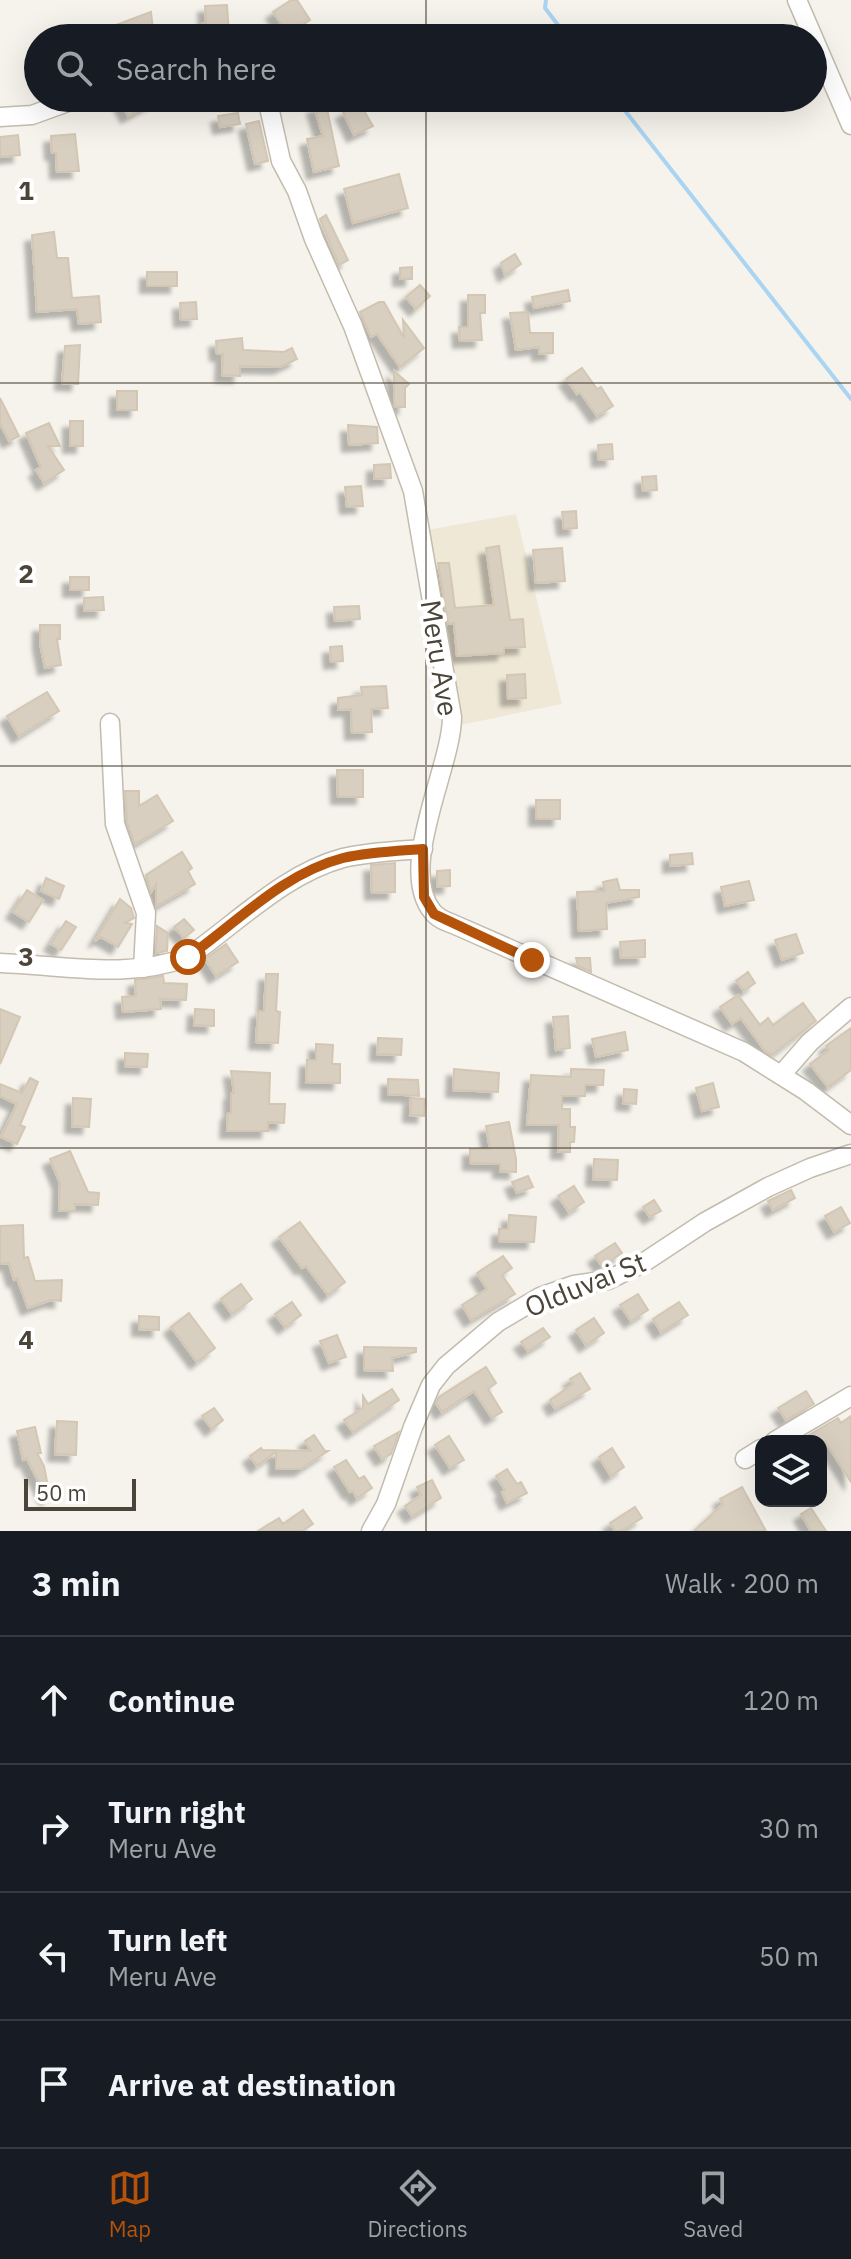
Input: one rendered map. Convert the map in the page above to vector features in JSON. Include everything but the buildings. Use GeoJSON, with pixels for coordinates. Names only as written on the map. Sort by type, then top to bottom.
{"type":"FeatureCollection","features":[{"type":"Feature","properties":{"kind":"street"},"geometry":{"type":"LineString","coordinates":[[797,0],[807,24]]}},
{"type":"Feature","properties":{"kind":"street"},"geometry":{"type":"LineString","coordinates":[[827,69],[851,125]]}},
{"type":"Feature","properties":{"kind":"street"},"geometry":{"type":"LineString","coordinates":[[0,117],[40,112]]}},
{"type":"Feature","properties":{"kind":"street","name":"Meru Ave"},"geometry":{"type":"LineString","coordinates":[[270,112],[281,161],[297,191],[314,239],[353,326],[413,491],[452,717],[452,732],[427,817],[423,849],[424,897],[439,918],[744,1052],[806,1091],[851,1125]]}},
{"type":"Feature","properties":{"kind":"street"},"geometry":{"type":"LineString","coordinates":[[110,723],[115,824],[146,913],[143,968]]}},
{"type":"Feature","properties":{"kind":"street"},"geometry":{"type":"LineString","coordinates":[[0,963],[110,971],[170,964],[188,957],[288,882],[358,855],[423,849]]}},
{"type":"Feature","properties":{"kind":"street"},"geometry":{"type":"LineString","coordinates":[[781,1075],[810,1042],[851,1007]]}},
{"type":"Feature","properties":{"kind":"street","name":"Olduvai St"},"geometry":{"type":"LineString","coordinates":[[371,1531],[386,1504],[431,1385],[446,1366],[498,1322],[540,1297],[574,1285],[608,1280],[643,1263],[705,1222],[768,1187],[851,1154]]}},
{"type":"Feature","properties":{"kind":"street"},"geometry":{"type":"LineString","coordinates":[[785,1435],[851,1396]]}},
{"type":"Feature","properties":{"kind":"shaded area"},"geometry":{"type":"Polygon","coordinates":[[[516,514],[562,704],[460,725],[427,530],[516,514]]]}},
{"type":"Feature","properties":{"kind":"waterway"},"geometry":{"type":"LineString","coordinates":[[546,0],[545,8],[557,24]]}},
{"type":"Feature","properties":{"kind":"waterway"},"geometry":{"type":"LineString","coordinates":[[626,112],[851,399]]}},
{"type":"Feature","properties":{"kind":"route"},"geometry":{"type":"LineString","coordinates":[[188,957],[288,882],[341,859],[423,849],[424,897],[434,914],[532,960]]}}]}
